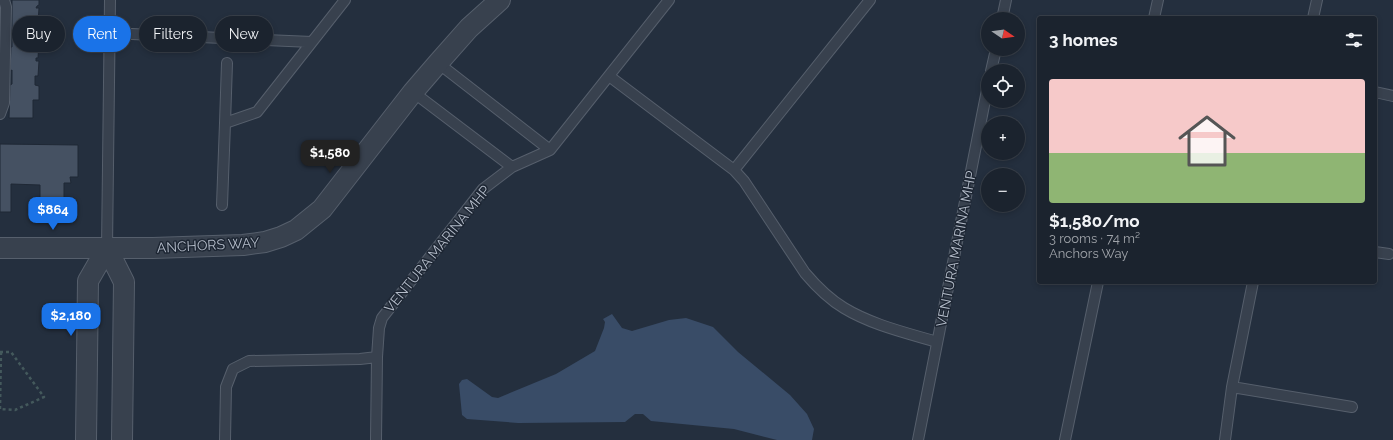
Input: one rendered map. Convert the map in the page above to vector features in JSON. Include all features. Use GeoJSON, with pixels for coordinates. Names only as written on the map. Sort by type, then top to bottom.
{"type":"FeatureCollection","features":[{"type":"Feature","properties":{"kind":"street","name":"ANCHORS WAY"},"geometry":{"type":"LineString","coordinates":[[0,248],[153,248],[243,245],[265,242],[296,230],[322,209],[413,92],[469,28],[500,0]]}},
{"type":"Feature","properties":{"kind":"street"},"geometry":{"type":"LineString","coordinates":[[86,440],[88,281],[107,248]]}},
{"type":"Feature","properties":{"kind":"street"},"geometry":{"type":"LineString","coordinates":[[107,248],[124,282],[122,440]]}},
{"type":"Feature","properties":{"kind":"lane"},"geometry":{"type":"LineString","coordinates":[[0,114],[4,103],[6,7],[4,0]]}},
{"type":"Feature","properties":{"kind":"lane"},"geometry":{"type":"LineString","coordinates":[[110,0],[110,16]]}},
{"type":"Feature","properties":{"kind":"lane"},"geometry":{"type":"LineString","coordinates":[[225,123],[257,112],[345,0]]}},
{"type":"Feature","properties":{"kind":"lane","name":"VENTURA MARINA MHP"},"geometry":{"type":"LineString","coordinates":[[376,440],[377,357],[379,328],[382,318],[483,189],[512,166],[550,150],[669,0]]}},
{"type":"Feature","properties":{"kind":"lane"},"geometry":{"type":"LineString","coordinates":[[734,170],[870,0]]}},
{"type":"Feature","properties":{"kind":"lane"},"geometry":{"type":"LineString","coordinates":[[1003,12],[1006,0]]}},
{"type":"Feature","properties":{"kind":"lane"},"geometry":{"type":"LineString","coordinates":[[1154,16],[1158,0]]}},
{"type":"Feature","properties":{"kind":"lane"},"geometry":{"type":"LineString","coordinates":[[1313,16],[1317,0]]}},
{"type":"Feature","properties":{"kind":"lane"},"geometry":{"type":"LineString","coordinates":[[131,34],[312,42]]}},
{"type":"Feature","properties":{"kind":"lane"},"geometry":{"type":"LineString","coordinates":[[107,248],[109,52]]}},
{"type":"Feature","properties":{"kind":"lane"},"geometry":{"type":"LineString","coordinates":[[222,205],[227,63]]}},
{"type":"Feature","properties":{"kind":"lane"},"geometry":{"type":"LineString","coordinates":[[438,63],[550,150]]}},
{"type":"Feature","properties":{"kind":"lane","name":"VENTURA MARINA MHP"},"geometry":{"type":"LineString","coordinates":[[609,76],[734,170],[744,181],[805,273],[814,284],[844,308],[879,324],[937,342]]}},
{"type":"Feature","properties":{"kind":"lane"},"geometry":{"type":"LineString","coordinates":[[413,92],[512,166]]}},
{"type":"Feature","properties":{"kind":"lane"},"geometry":{"type":"LineString","coordinates":[[1377,92],[1393,96]]}},
{"type":"Feature","properties":{"kind":"lane","name":"VENTURA MARINA MHP"},"geometry":{"type":"LineString","coordinates":[[918,440],[983,108]]}},
{"type":"Feature","properties":{"kind":"lane"},"geometry":{"type":"LineString","coordinates":[[1377,252],[1389,254]]}},
{"type":"Feature","properties":{"kind":"lane"},"geometry":{"type":"LineString","coordinates":[[1065,440],[1098,284]]}},
{"type":"Feature","properties":{"kind":"lane"},"geometry":{"type":"LineString","coordinates":[[1225,440],[1232,387],[1253,284]]}},
{"type":"Feature","properties":{"kind":"lane"},"geometry":{"type":"LineString","coordinates":[[225,440],[226,386],[233,369],[249,361],[360,359],[377,357]]}},
{"type":"Feature","properties":{"kind":"lane"},"geometry":{"type":"LineString","coordinates":[[1232,387],[1352,407]]}},
{"type":"Feature","properties":{"kind":"path"},"geometry":{"type":"LineString","coordinates":[[0,352],[11,352],[44,397],[15,410],[0,409],[0,352]]}},
{"type":"Feature","properties":{"kind":"water"},"geometry":{"type":"Polygon","coordinates":[[[612,314],[622,328],[632,331],[669,320],[686,318],[713,327],[738,352],[790,395],[807,414],[814,429],[812,440],[777,440],[734,429],[651,421],[643,414],[635,414],[625,422],[518,423],[467,419],[462,415],[459,384],[462,380],[467,379],[492,397],[498,398],[556,374],[595,351],[604,328],[605,322],[603,319],[612,314]]]}},
{"type":"Feature","properties":{"kind":"building"},"geometry":{"type":"Polygon","coordinates":[[[12,0],[39,0],[39,5],[36,8],[39,8],[38,16],[12,16],[12,0]]]}},
{"type":"Feature","properties":{"kind":"building"},"geometry":{"type":"Polygon","coordinates":[[[11,47],[12,52],[38,52],[38,58],[36,58],[36,61],[39,61],[38,76],[35,76],[35,85],[39,86],[39,100],[33,100],[33,118],[9,118],[10,85],[12,84],[12,70],[10,71],[11,47]]]}},
{"type":"Feature","properties":{"kind":"building"},"geometry":{"type":"Polygon","coordinates":[[[0,144],[78,145],[78,177],[70,177],[71,183],[64,183],[64,212],[40,213],[40,185],[11,184],[11,212],[0,212],[0,144]]]}}]}
